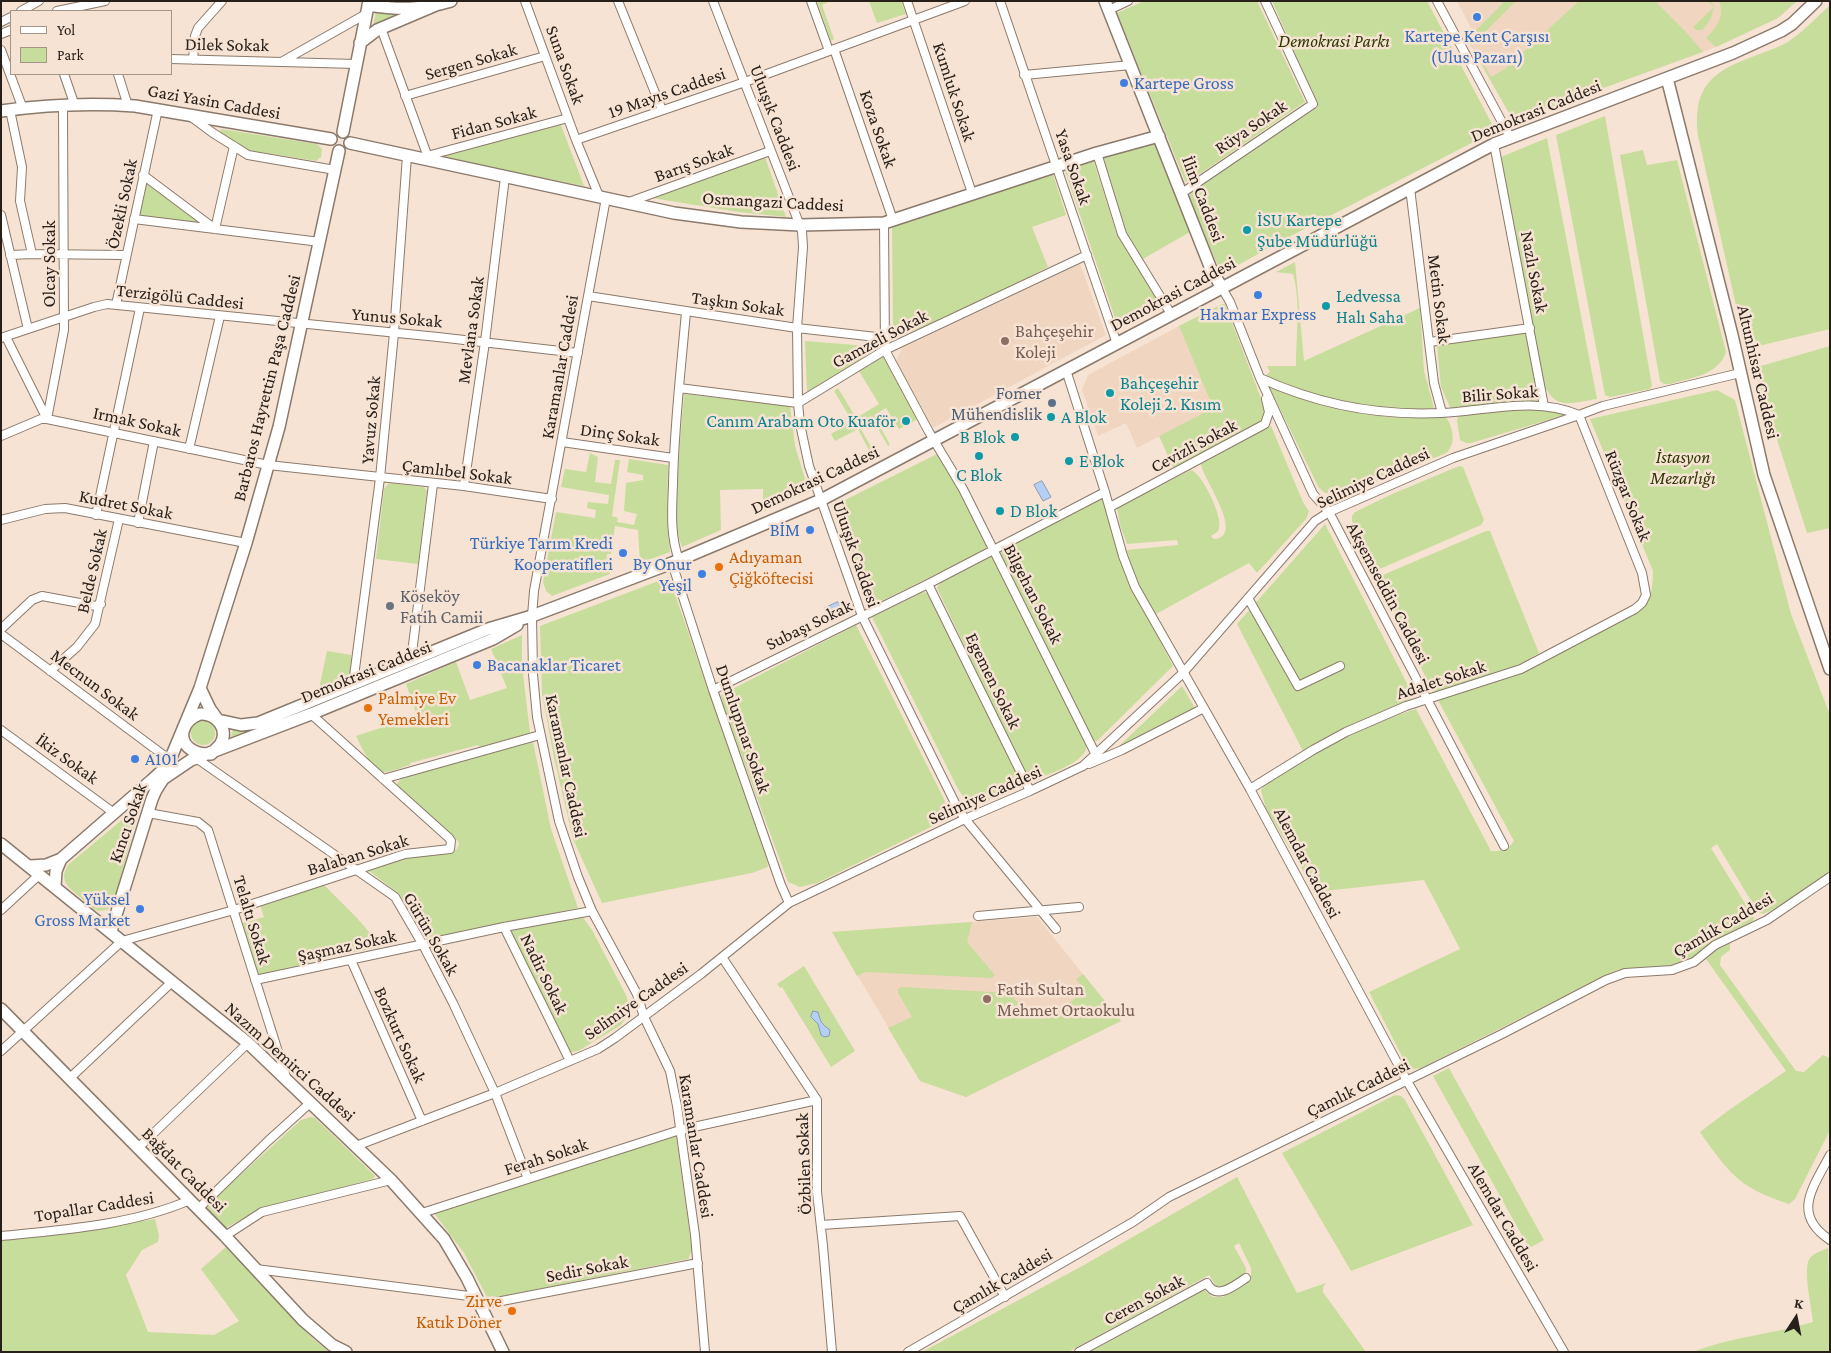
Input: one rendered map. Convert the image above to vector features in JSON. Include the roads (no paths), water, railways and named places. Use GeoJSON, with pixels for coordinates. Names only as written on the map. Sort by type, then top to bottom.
{"type":"FeatureCollection","features":[{"type":"Feature","properties":{"kind":"main road"},"geometry":{"type":"LineString","coordinates":[[420,1],[445,3]]}},
{"type":"Feature","properties":{"kind":"main road","name":"Demokrasi Caddesi"},"geometry":{"type":"LineString","coordinates":[[218,720],[241,725],[258,723],[488,629],[532,616],[676,562],[821,500],[1494,144],[1733,53],[1781,31],[1792,24],[1816,1]]}},
{"type":"Feature","properties":{"kind":"main road"},"geometry":{"type":"LineString","coordinates":[[342,132],[368,7],[405,10],[445,3]]}},
{"type":"Feature","properties":{"kind":"main road"},"geometry":{"type":"LineString","coordinates":[[360,43],[381,28],[445,3]]}},
{"type":"Feature","properties":{"kind":"main road","name":"İlim Caddesi"},"geometry":{"type":"LineString","coordinates":[[1107,6],[1211,268],[1222,288]]}},
{"type":"Feature","properties":{"kind":"main road","name":"Altunhisar Caddesi"},"geometry":{"type":"LineString","coordinates":[[1667,78],[1732,335],[1764,475],[1830,669]]}},
{"type":"Feature","properties":{"kind":"main road","name":"Gazi Yasin Caddesi"},"geometry":{"type":"LineString","coordinates":[[6,110],[75,106],[128,106],[158,109],[331,139]]}},
{"type":"Feature","properties":{"kind":"main road"},"geometry":{"type":"LineString","coordinates":[[337,132],[342,132],[348,135],[350,143],[345,150],[339,151],[334,148],[331,139],[337,132]]}},
{"type":"Feature","properties":{"kind":"main road","name":"Osmangazi Caddesi"},"geometry":{"type":"LineString","coordinates":[[350,143],[408,156],[428,158],[505,177],[699,217],[741,222],[800,225],[889,222],[1097,153],[1159,136]]}},
{"type":"Feature","properties":{"kind":"main road","name":"Barbaros Hayrettin Paşa Caddesi"},"geometry":{"type":"LineString","coordinates":[[184,725],[200,688],[246,543],[286,401],[339,151]]}},
{"type":"Feature","properties":{"kind":"main road","name":"Demokrasi Caddesi"},"geometry":{"type":"LineString","coordinates":[[211,754],[313,716],[493,639],[532,616]]}},
{"type":"Feature","properties":{"kind":"main road"},"geometry":{"type":"LineString","coordinates":[[184,725],[183,738],[190,749],[196,752],[211,754],[223,739],[222,726],[210,709],[200,688]]}},
{"type":"Feature","properties":{"kind":"main road"},"geometry":{"type":"LineString","coordinates":[[30,866],[46,865],[62,859],[164,769],[170,760],[184,725],[193,716],[206,714],[218,720]]}},
{"type":"Feature","properties":{"kind":"main road","name":"Kıncı Sokak"},"geometry":{"type":"LineString","coordinates":[[111,931],[156,790],[163,779],[178,768],[196,758],[211,754]]}},
{"type":"Feature","properties":{"kind":"main road","name":"Nazım Demirci Caddesi"},"geometry":{"type":"LineString","coordinates":[[1,844],[173,981],[248,1044],[391,1180],[444,1239],[479,1301],[502,1351]]}},
{"type":"Feature","properties":{"kind":"main road"},"geometry":{"type":"LineString","coordinates":[[55,886],[56,871],[62,859]]}},
{"type":"Feature","properties":{"kind":"main road","name":"Bağdat Caddesi"},"geometry":{"type":"LineString","coordinates":[[1,1009],[225,1236],[303,1320],[332,1345],[346,1352]]}},
{"type":"Feature","properties":{"kind":"street"},"geometry":{"type":"LineString","coordinates":[[23,10],[39,1]]}},
{"type":"Feature","properties":{"kind":"street"},"geometry":{"type":"LineString","coordinates":[[193,60],[195,36],[198,28],[222,1]]}},
{"type":"Feature","properties":{"kind":"street","name":"Suna Sokak"},"geometry":{"type":"LineString","coordinates":[[525,1],[576,140],[603,197]]}},
{"type":"Feature","properties":{"kind":"street"},"geometry":{"type":"LineString","coordinates":[[618,1],[662,110]]}},
{"type":"Feature","properties":{"kind":"street","name":"Uluışık Caddesi"},"geometry":{"type":"LineString","coordinates":[[713,1],[800,225],[803,247],[797,328],[798,403],[804,446],[862,616],[956,805],[965,819],[1056,929]]}},
{"type":"Feature","properties":{"kind":"street","name":"Koza Sokak"},"geometry":{"type":"LineString","coordinates":[[811,1],[831,50],[889,222]]}},
{"type":"Feature","properties":{"kind":"street","name":"Kumluk Sokak"},"geometry":{"type":"LineString","coordinates":[[907,1],[972,193]]}},
{"type":"Feature","properties":{"kind":"street","name":"19 Mayıs Caddesi"},"geometry":{"type":"LineString","coordinates":[[576,140],[745,82],[965,1]]}},
{"type":"Feature","properties":{"kind":"street","name":"Yasa Sokak"},"geometry":{"type":"LineString","coordinates":[[1000,1],[1117,344]]}},
{"type":"Feature","properties":{"kind":"street"},"geometry":{"type":"LineString","coordinates":[[1107,6],[1128,1]]}},
{"type":"Feature","properties":{"kind":"street","name":"Rüya Sokak"},"geometry":{"type":"LineString","coordinates":[[1182,192],[1313,104],[1265,1]]}},
{"type":"Feature","properties":{"kind":"street"},"geometry":{"type":"LineString","coordinates":[[1437,1],[1510,137]]}},
{"type":"Feature","properties":{"kind":"street"},"geometry":{"type":"LineString","coordinates":[[63,10],[101,2]]}},
{"type":"Feature","properties":{"kind":"street","name":"Dilek Sokak"},"geometry":{"type":"LineString","coordinates":[[281,62],[368,7]]}},
{"type":"Feature","properties":{"kind":"street"},"geometry":{"type":"LineString","coordinates":[[381,28],[428,158]]}},
{"type":"Feature","properties":{"kind":"street"},"geometry":{"type":"LineString","coordinates":[[1,50],[10,74]]}},
{"type":"Feature","properties":{"kind":"street","name":"Sergen Sokak"},"geometry":{"type":"LineString","coordinates":[[405,96],[545,56]]}},
{"type":"Feature","properties":{"kind":"street","name":"Dilek Sokak"},"geometry":{"type":"LineString","coordinates":[[172,59],[356,64]]}},
{"type":"Feature","properties":{"kind":"street"},"geometry":{"type":"LineString","coordinates":[[1024,74],[1131,65]]}},
{"type":"Feature","properties":{"kind":"street"},"geometry":{"type":"LineString","coordinates":[[10,75],[23,108]]}},
{"type":"Feature","properties":{"kind":"street"},"geometry":{"type":"LineString","coordinates":[[64,75],[75,106]]}},
{"type":"Feature","properties":{"kind":"street"},"geometry":{"type":"LineString","coordinates":[[118,75],[128,106]]}},
{"type":"Feature","properties":{"kind":"street","name":"Olcay Sokak"},"geometry":{"type":"LineString","coordinates":[[47,419],[64,330],[63,107]]}},
{"type":"Feature","properties":{"kind":"street","name":"Özekli Sokak"},"geometry":{"type":"LineString","coordinates":[[116,305],[158,109]]}},
{"type":"Feature","properties":{"kind":"street"},"geometry":{"type":"LineString","coordinates":[[6,110],[22,166],[20,201],[32,254]]}},
{"type":"Feature","properties":{"kind":"street"},"geometry":{"type":"LineString","coordinates":[[189,115],[248,155],[335,170]]}},
{"type":"Feature","properties":{"kind":"street","name":"Fidan Sokak"},"geometry":{"type":"LineString","coordinates":[[428,158],[568,118]]}},
{"type":"Feature","properties":{"kind":"street","name":"Nazlı Sokak"},"geometry":{"type":"LineString","coordinates":[[1494,144],[1544,406]]}},
{"type":"Feature","properties":{"kind":"street"},"geometry":{"type":"LineString","coordinates":[[215,229],[234,146]]}},
{"type":"Feature","properties":{"kind":"street","name":"Barış Sokak"},"geometry":{"type":"LineString","coordinates":[[628,203],[770,151]]}},
{"type":"Feature","properties":{"kind":"street"},"geometry":{"type":"LineString","coordinates":[[1097,153],[1122,234],[1171,314]]}},
{"type":"Feature","properties":{"kind":"street","name":"Yavuz Sokak"},"geometry":{"type":"LineString","coordinates":[[353,684],[380,478],[408,156]]}},
{"type":"Feature","properties":{"kind":"street"},"geometry":{"type":"LineString","coordinates":[[143,175],[215,229]]}},
{"type":"Feature","properties":{"kind":"street","name":"Mevlana Sokak"},"geometry":{"type":"LineString","coordinates":[[464,486],[485,342],[505,177]]}},
{"type":"Feature","properties":{"kind":"street","name":"Metin Sokak"},"geometry":{"type":"LineString","coordinates":[[1410,188],[1434,383],[1442,413]]}},
{"type":"Feature","properties":{"kind":"street","name":"Karamanlar Caddesi"},"geometry":{"type":"LineString","coordinates":[[603,197],[588,296],[535,585],[532,616],[533,674],[540,735],[559,821],[578,877],[592,911],[637,994],[644,1017],[670,1071],[677,1106],[695,1234],[705,1352]]}},
{"type":"Feature","properties":{"kind":"street"},"geometry":{"type":"LineString","coordinates":[[1,215],[28,329]]}},
{"type":"Feature","properties":{"kind":"street"},"geometry":{"type":"LineString","coordinates":[[134,219],[320,242]]}},
{"type":"Feature","properties":{"kind":"street","name":"Bilgehan Sokak"},"geometry":{"type":"LineString","coordinates":[[889,222],[885,350],[963,489],[1096,755]]}},
{"type":"Feature","properties":{"kind":"street"},"geometry":{"type":"LineString","coordinates":[[10,255],[126,255]]}},
{"type":"Feature","properties":{"kind":"street","name":"Gamzeli Sokak"},"geometry":{"type":"LineString","coordinates":[[798,403],[885,350],[1087,255]]}},
{"type":"Feature","properties":{"kind":"street","name":"İlim Caddesi"},"geometry":{"type":"LineString","coordinates":[[1222,288],[1230,302],[1260,378],[1313,494],[1329,512]]}},
{"type":"Feature","properties":{"kind":"street","name":"Taşkın Sokak"},"geometry":{"type":"LineString","coordinates":[[588,296],[797,328],[885,338]]}},
{"type":"Feature","properties":{"kind":"street","name":"Terzigölü Caddesi"},"geometry":{"type":"LineString","coordinates":[[4,338],[101,305],[302,324]]}},
{"type":"Feature","properties":{"kind":"street"},"geometry":{"type":"LineString","coordinates":[[96,515],[140,308]]}},
{"type":"Feature","properties":{"kind":"street","name":"Dumlupınar Sokak"},"geometry":{"type":"LineString","coordinates":[[686,312],[673,458],[672,521],[676,562],[713,690],[789,903]]}},
{"type":"Feature","properties":{"kind":"street"},"geometry":{"type":"LineString","coordinates":[[190,449],[220,316]]}},
{"type":"Feature","properties":{"kind":"street","name":"Yunus Sokak"},"geometry":{"type":"LineString","coordinates":[[302,324],[578,353]]}},
{"type":"Feature","properties":{"kind":"street"},"geometry":{"type":"LineString","coordinates":[[1430,342],[1530,328]]}},
{"type":"Feature","properties":{"kind":"street"},"geometry":{"type":"LineString","coordinates":[[4,338],[47,419]]}},
{"type":"Feature","properties":{"kind":"street","name":"Alemdar Caddesi"},"geometry":{"type":"LineString","coordinates":[[1066,370],[1110,507],[1122,556],[1130,575],[1183,673],[1250,789],[1407,1081],[1564,1352]]}},
{"type":"Feature","properties":{"kind":"street"},"geometry":{"type":"LineString","coordinates":[[1579,415],[1603,406],[1740,373]]}},
{"type":"Feature","properties":{"kind":"street","name":"Bilir Sokak"},"geometry":{"type":"LineString","coordinates":[[1260,378],[1302,395],[1344,406],[1398,414],[1544,406],[1564,408],[1579,415]]}},
{"type":"Feature","properties":{"kind":"street","name":"Cevizli Sokak"},"geometry":{"type":"LineString","coordinates":[[1110,507],[1265,424],[1269,412],[1260,378]]}},
{"type":"Feature","properties":{"kind":"street"},"geometry":{"type":"LineString","coordinates":[[679,388],[798,403]]}},
{"type":"Feature","properties":{"kind":"street","name":"Selimiye Caddesi"},"geometry":{"type":"LineString","coordinates":[[356,1146],[495,1093],[609,1042],[722,957],[789,903],[965,819],[1083,766],[1183,673],[1315,521],[1329,512],[1453,458],[1579,415]]}},
{"type":"Feature","properties":{"kind":"street","name":"Rüzgar Sokak"},"geometry":{"type":"LineString","coordinates":[[1579,415],[1642,573],[1646,588],[1646,596],[1642,603]]}},
{"type":"Feature","properties":{"kind":"street","name":"Irmak Sokak"},"geometry":{"type":"LineString","coordinates":[[1,436],[41,419],[47,419],[268,466]]}},
{"type":"Feature","properties":{"kind":"street"},"geometry":{"type":"LineString","coordinates":[[138,523],[154,442]]}},
{"type":"Feature","properties":{"kind":"street","name":"Dinç Sokak"},"geometry":{"type":"LineString","coordinates":[[562,442],[673,458]]}},
{"type":"Feature","properties":{"kind":"street","name":"Çamlıbel Sokak"},"geometry":{"type":"LineString","coordinates":[[268,466],[464,486],[552,499]]}},
{"type":"Feature","properties":{"kind":"street"},"geometry":{"type":"LineString","coordinates":[[411,661],[432,484]]}},
{"type":"Feature","properties":{"kind":"street","name":"Subaşı Sokak"},"geometry":{"type":"LineString","coordinates":[[713,690],[928,584],[1105,492]]}},
{"type":"Feature","properties":{"kind":"street","name":"Kudret Sokak"},"geometry":{"type":"LineString","coordinates":[[1,520],[57,508],[246,543]]}},
{"type":"Feature","properties":{"kind":"street","name":"Akşemseddin Caddesi"},"geometry":{"type":"LineString","coordinates":[[1329,512],[1504,846]]}},
{"type":"Feature","properties":{"kind":"street","name":"Belde Sokak"},"geometry":{"type":"LineString","coordinates":[[50,671],[92,631],[101,604],[119,519]]}},
{"type":"Feature","properties":{"kind":"street","name":"Egemen Sokak"},"geometry":{"type":"LineString","coordinates":[[928,584],[1030,791]]}},
{"type":"Feature","properties":{"kind":"street"},"geometry":{"type":"LineString","coordinates":[[1,629],[32,600],[42,596],[96,606],[101,604]]}},
{"type":"Feature","properties":{"kind":"street"},"geometry":{"type":"LineString","coordinates":[[1248,598],[1298,686],[1340,666]]}},
{"type":"Feature","properties":{"kind":"street","name":"Adalet Sokak"},"geometry":{"type":"LineString","coordinates":[[1250,789],[1346,732],[1390,713],[1521,669],[1635,609],[1642,603]]}},
{"type":"Feature","properties":{"kind":"street","name":"Mecnun Sokak"},"geometry":{"type":"LineString","coordinates":[[1,634],[170,760]]}},
{"type":"Feature","properties":{"kind":"street"},"geometry":{"type":"LineString","coordinates":[[1083,766],[1122,750],[1204,708]]}},
{"type":"Feature","properties":{"kind":"street","name":"Balaban Sokak"},"geometry":{"type":"LineString","coordinates":[[122,941],[234,910],[405,854],[450,849],[452,845],[449,838],[313,716]]}},
{"type":"Feature","properties":{"kind":"street","name":"İkiz Sokak"},"geometry":{"type":"LineString","coordinates":[[1,730],[114,813]]}},
{"type":"Feature","properties":{"kind":"street"},"geometry":{"type":"LineString","coordinates":[[383,778],[540,735]]}},
{"type":"Feature","properties":{"kind":"street","name":"Gürün Sokak"},"geometry":{"type":"LineString","coordinates":[[196,758],[395,897],[424,945],[495,1093],[528,1179]]}},
{"type":"Feature","properties":{"kind":"street","name":"Telaltı Sokak"},"geometry":{"type":"LineString","coordinates":[[148,813],[198,822],[208,830],[286,1080]]}},
{"type":"Feature","properties":{"kind":"street"},"geometry":{"type":"LineString","coordinates":[[1,910],[40,874]]}},
{"type":"Feature","properties":{"kind":"street","name":"Çamlık Caddesi"},"geometry":{"type":"LineString","coordinates":[[908,1352],[1133,1222],[1169,1197],[1407,1081],[1616,975],[1672,970],[1694,962],[1715,945],[1767,920],[1830,877]]}},
{"type":"Feature","properties":{"kind":"street"},"geometry":{"type":"LineString","coordinates":[[978,916],[1079,907]]}},
{"type":"Feature","properties":{"kind":"street","name":"Şaşmaz Sokak"},"geometry":{"type":"LineString","coordinates":[[255,980],[504,927],[592,911]]}},
{"type":"Feature","properties":{"kind":"street","name":"Nadir Sokak"},"geometry":{"type":"LineString","coordinates":[[504,927],[570,1061]]}},
{"type":"Feature","properties":{"kind":"street"},"geometry":{"type":"LineString","coordinates":[[1,1051],[122,941]]}},
{"type":"Feature","properties":{"kind":"street","name":"Özbilen Sokak"},"geometry":{"type":"LineString","coordinates":[[722,957],[817,1100],[817,1192],[832,1352]]}},
{"type":"Feature","properties":{"kind":"street","name":"Bozkurt Sokak"},"geometry":{"type":"LineString","coordinates":[[351,960],[422,1121]]}},
{"type":"Feature","properties":{"kind":"street"},"geometry":{"type":"LineString","coordinates":[[70,1078],[173,981]]}},
{"type":"Feature","properties":{"kind":"street"},"geometry":{"type":"LineString","coordinates":[[138,1148],[248,1044]]}},
{"type":"Feature","properties":{"kind":"street","name":"Ferah Sokak"},"geometry":{"type":"LineString","coordinates":[[422,1213],[680,1130],[817,1100]]}},
{"type":"Feature","properties":{"kind":"street"},"geometry":{"type":"LineString","coordinates":[[198,1209],[310,1103]]}},
{"type":"Feature","properties":{"kind":"street"},"geometry":{"type":"LineString","coordinates":[[1830,1156],[1808,1201],[1808,1214],[1816,1229],[1830,1240]]}},
{"type":"Feature","properties":{"kind":"street"},"geometry":{"type":"LineString","coordinates":[[225,1236],[262,1212],[391,1180]]}},
{"type":"Feature","properties":{"kind":"street","name":"Topallar Caddesi"},"geometry":{"type":"LineString","coordinates":[[1,1236],[138,1218],[166,1210],[190,1200]]}},
{"type":"Feature","properties":{"kind":"street"},"geometry":{"type":"LineString","coordinates":[[821,1225],[960,1216],[1005,1297]]}},
{"type":"Feature","properties":{"kind":"street","name":"Sedir Sokak"},"geometry":{"type":"LineString","coordinates":[[255,1269],[479,1301],[698,1263]]}},
{"type":"Feature","properties":{"kind":"street","name":"Ceren Sokak"},"geometry":{"type":"LineString","coordinates":[[1079,1352],[1207,1283],[1210,1289],[1220,1292],[1233,1287],[1246,1278]]}},
{"type":"Feature","properties":{"kind":"water"},"geometry":{"type":"Polygon","coordinates":[[[1042,481],[1051,497],[1043,501],[1034,485],[1042,481]]]}},
{"type":"Feature","properties":{"kind":"water"},"geometry":{"type":"Polygon","coordinates":[[[838,602],[842,611],[830,617],[825,608],[838,602]]]}},
{"type":"Feature","properties":{"kind":"water"},"geometry":{"type":"Polygon","coordinates":[[[813,1011],[818,1012],[822,1022],[830,1030],[829,1036],[824,1037],[821,1035],[818,1024],[811,1017],[813,1011]]]}},
{"type":"Feature","properties":{"kind":"place","name":"Kartepe Kent Çarşısı (Ulus Pazarı)"},"geometry":{"type":"Point","coordinates":[1477,17]}},
{"type":"Feature","properties":{"kind":"place","name":"Kartepe Gross"},"geometry":{"type":"Point","coordinates":[1124,83]}},
{"type":"Feature","properties":{"kind":"place","name":"İSU Kartepe Şube Müdürlüğü"},"geometry":{"type":"Point","coordinates":[1247,230]}},
{"type":"Feature","properties":{"kind":"place","name":"Hakmar Express"},"geometry":{"type":"Point","coordinates":[1258,295]}},
{"type":"Feature","properties":{"kind":"place","name":"Ledvessa Halı Saha"},"geometry":{"type":"Point","coordinates":[1326,306]}},
{"type":"Feature","properties":{"kind":"place","name":"Bahçeşehir Koleji"},"geometry":{"type":"Point","coordinates":[1005,341]}},
{"type":"Feature","properties":{"kind":"place","name":"Bahçeşehir Koleji 2. Kısım"},"geometry":{"type":"Point","coordinates":[1110,393]}},
{"type":"Feature","properties":{"kind":"place","name":"Fomer Mühendislik"},"geometry":{"type":"Point","coordinates":[1052,403]}},
{"type":"Feature","properties":{"kind":"place","name":"A Blok"},"geometry":{"type":"Point","coordinates":[1051,417]}},
{"type":"Feature","properties":{"kind":"place","name":"Canım Arabam Oto Kuaför"},"geometry":{"type":"Point","coordinates":[906,421]}},
{"type":"Feature","properties":{"kind":"place","name":"B Blok"},"geometry":{"type":"Point","coordinates":[1015,437]}},
{"type":"Feature","properties":{"kind":"place","name":"C Blok"},"geometry":{"type":"Point","coordinates":[979,456]}},
{"type":"Feature","properties":{"kind":"place","name":"E Blok"},"geometry":{"type":"Point","coordinates":[1069,461]}},
{"type":"Feature","properties":{"kind":"place","name":"D Blok"},"geometry":{"type":"Point","coordinates":[1000,511]}},
{"type":"Feature","properties":{"kind":"place","name":"BİM"},"geometry":{"type":"Point","coordinates":[810,530]}},
{"type":"Feature","properties":{"kind":"place","name":"Türkiye Tarım Kredi Kooperatifleri"},"geometry":{"type":"Point","coordinates":[623,553]}},
{"type":"Feature","properties":{"kind":"place","name":"Adıyaman Çiğköftecisi"},"geometry":{"type":"Point","coordinates":[719,567]}},
{"type":"Feature","properties":{"kind":"place","name":"By Onur Yeşil"},"geometry":{"type":"Point","coordinates":[702,574]}},
{"type":"Feature","properties":{"kind":"place","name":"Köseköy Fatih Camii"},"geometry":{"type":"Point","coordinates":[390,606]}},
{"type":"Feature","properties":{"kind":"place","name":"Bacanaklar Ticaret"},"geometry":{"type":"Point","coordinates":[477,665]}},
{"type":"Feature","properties":{"kind":"place","name":"Palmiye Ev Yemekleri"},"geometry":{"type":"Point","coordinates":[368,708]}},
{"type":"Feature","properties":{"kind":"place","name":"A101"},"geometry":{"type":"Point","coordinates":[135,759]}},
{"type":"Feature","properties":{"kind":"place","name":"Yüksel Gross Market"},"geometry":{"type":"Point","coordinates":[140,909]}},
{"type":"Feature","properties":{"kind":"place","name":"Fatih Sultan Mehmet Ortaokulu"},"geometry":{"type":"Point","coordinates":[987,999]}},
{"type":"Feature","properties":{"kind":"place","name":"Zirve Katık Döner"},"geometry":{"type":"Point","coordinates":[512,1311]}},
{"type":"Feature","properties":{"kind":"park label","name":"Demokrasi Parkı"},"geometry":{"type":"Point","coordinates":[1334,41]}},
{"type":"Feature","properties":{"kind":"park label","name":"İstasyon Mezarlığı"},"geometry":{"type":"Point","coordinates":[1683,467]}}]}
